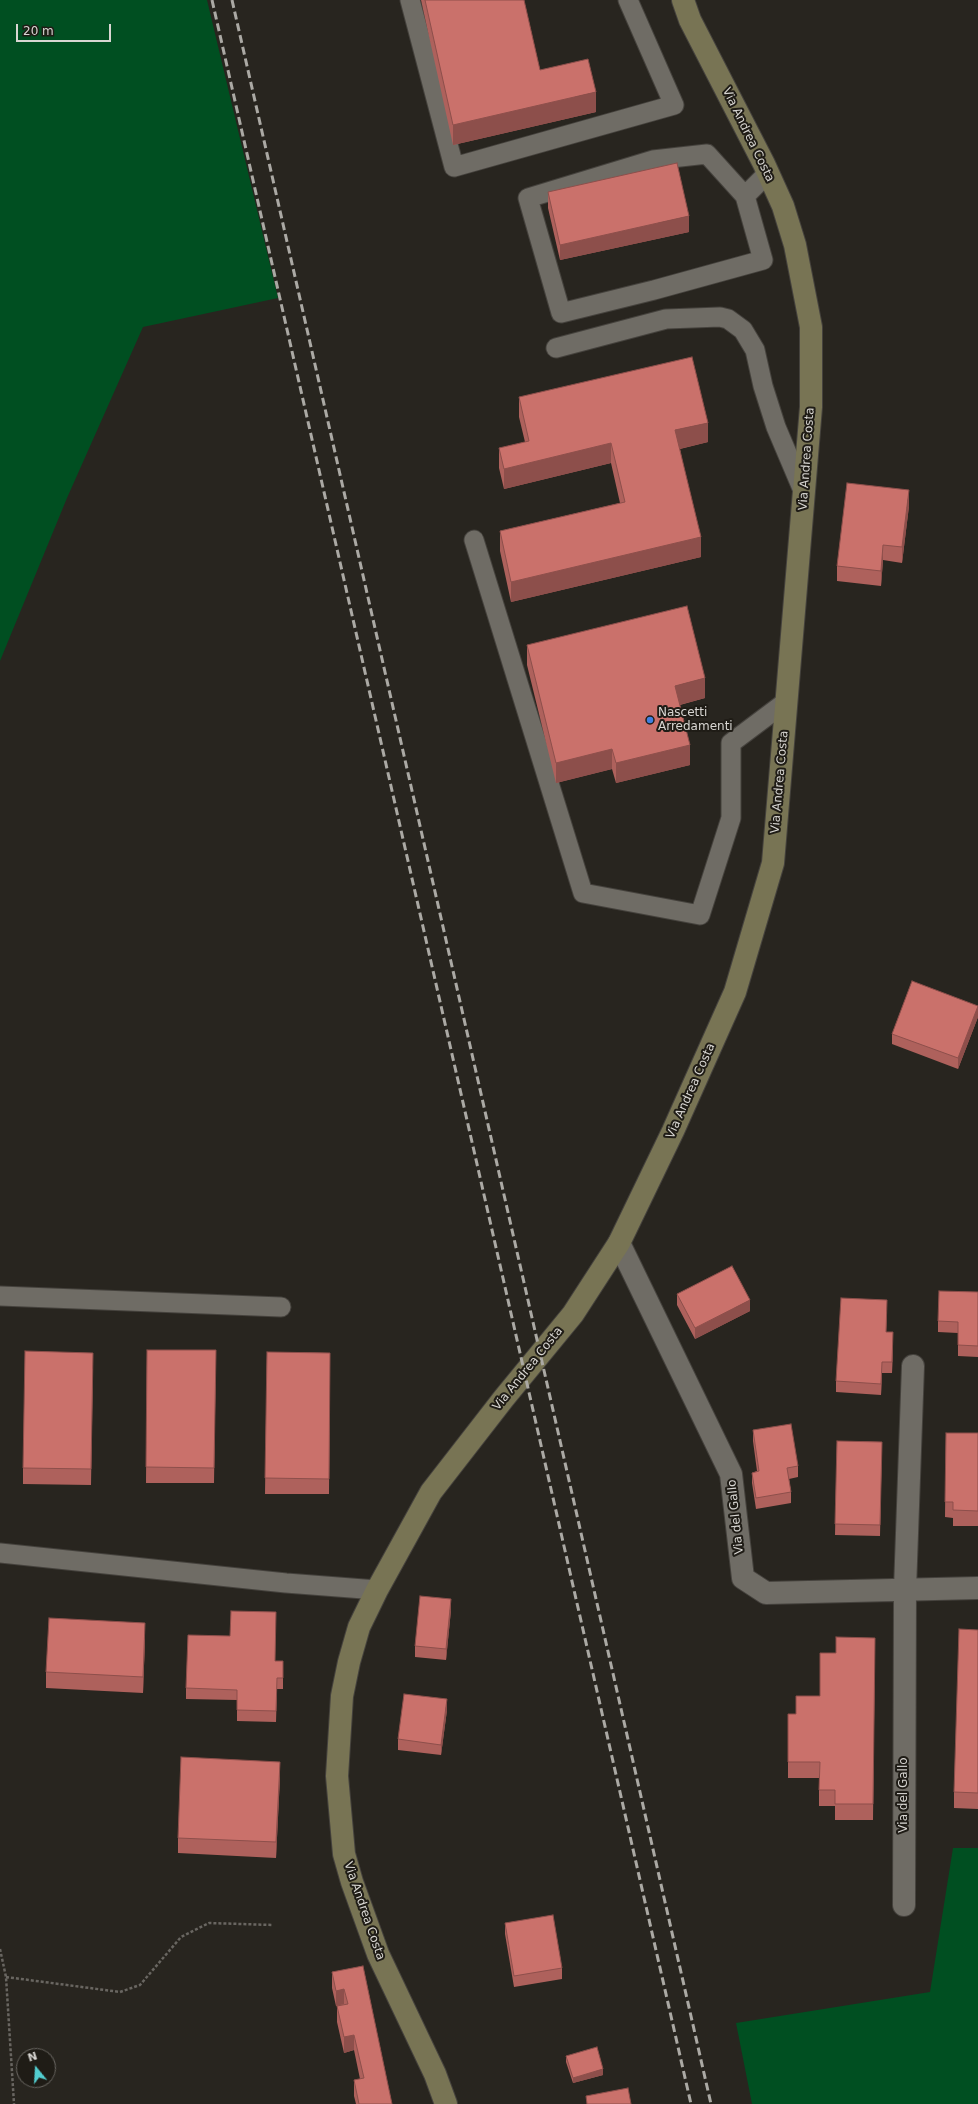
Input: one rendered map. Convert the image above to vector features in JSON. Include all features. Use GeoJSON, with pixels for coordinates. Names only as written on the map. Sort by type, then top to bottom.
{"type":"FeatureCollection","features":[{"type":"Feature","properties":{"kind":"main road","name":"Via Andrea Costa"},"geometry":{"type":"LineString","coordinates":[[446,2104],[435,2074],[378,1954],[365,1921],[344,1854],[340,1826],[337,1776],[342,1696],[349,1662],[360,1627],[377,1590],[431,1492],[504,1398],[573,1314],[618,1244],[673,1131],[735,992],[772,863],[811,407],[812,327],[795,245],[783,206],[768,173],[690,20],[683,0]]}},
{"type":"Feature","properties":{"kind":"street","name":"Via del Gallo"},"geometry":{"type":"LineString","coordinates":[[618,1244],[731,1474],[743,1578],[766,1593],[978,1588]]}},
{"type":"Feature","properties":{"kind":"street","name":"Via del Gallo"},"geometry":{"type":"LineString","coordinates":[[904,1904],[905,1589],[913,1366]]}},
{"type":"Feature","properties":{"kind":"lane"},"geometry":{"type":"LineString","coordinates":[[410,0],[454,168],[674,106],[628,0]]}},
{"type":"Feature","properties":{"kind":"lane"},"geometry":{"type":"LineString","coordinates":[[707,154],[745,196],[763,260],[654,290],[561,313],[528,198],[653,160],[707,154]]}},
{"type":"Feature","properties":{"kind":"lane"},"geometry":{"type":"LineString","coordinates":[[745,196],[768,173]]}},
{"type":"Feature","properties":{"kind":"lane"},"geometry":{"type":"LineString","coordinates":[[556,348],[666,319],[720,317],[728,320],[743,330],[755,350],[763,386],[776,427],[804,493]]}},
{"type":"Feature","properties":{"kind":"lane"},"geometry":{"type":"LineString","coordinates":[[474,540],[583,892],[700,915],[731,818],[731,742],[787,701]]}},
{"type":"Feature","properties":{"kind":"lane"},"geometry":{"type":"LineString","coordinates":[[0,1296],[281,1307]]}},
{"type":"Feature","properties":{"kind":"lane"},"geometry":{"type":"LineString","coordinates":[[0,1553],[286,1583],[377,1590]]}},
{"type":"Feature","properties":{"kind":"path"},"geometry":{"type":"LineString","coordinates":[[6,1977],[120,1992],[140,1985],[181,1937],[209,1923],[273,1925]]}},
{"type":"Feature","properties":{"kind":"path"},"geometry":{"type":"LineString","coordinates":[[0,1949],[6,1977],[14,2104]]}},
{"type":"Feature","properties":{"kind":"green space"},"geometry":{"type":"Polygon","coordinates":[[[0,0],[207,0],[278,298],[143,327],[67,498],[0,661],[0,0]]]}},
{"type":"Feature","properties":{"kind":"green space"},"geometry":{"type":"Polygon","coordinates":[[[953,1848],[978,1848],[978,2104],[752,2104],[736,2023],[930,1992],[953,1848]]]}},
{"type":"Feature","properties":{"kind":"building"},"geometry":{"type":"Polygon","coordinates":[[[425,0],[524,0],[540,70],[588,59],[596,92],[453,125],[425,0]]]}},
{"type":"Feature","properties":{"kind":"building"},"geometry":{"type":"Polygon","coordinates":[[[677,163],[689,216],[560,245],[548,192],[677,163]]]}},
{"type":"Feature","properties":{"kind":"building"},"geometry":{"type":"Polygon","coordinates":[[[692,357],[708,423],[675,430],[701,537],[511,582],[500,531],[625,502],[611,443],[504,469],[499,448],[529,441],[519,397],[692,357]]]}},
{"type":"Feature","properties":{"kind":"building"},"geometry":{"type":"Polygon","coordinates":[[[847,483],[909,490],[902,547],[883,545],[881,571],[837,566],[847,483]]]}},
{"type":"Feature","properties":{"kind":"building"},"geometry":{"type":"Polygon","coordinates":[[[687,606],[705,678],[675,686],[690,745],[616,763],[612,749],[556,763],[527,645],[687,606]]]}},
{"type":"Feature","properties":{"kind":"building"},"geometry":{"type":"Polygon","coordinates":[[[912,981],[978,1006],[958,1058],[892,1034],[912,981]]]}},
{"type":"Feature","properties":{"kind":"building"},"geometry":{"type":"Polygon","coordinates":[[[732,1266],[750,1300],[695,1328],[677,1294],[732,1266]]]}},
{"type":"Feature","properties":{"kind":"building"},"geometry":{"type":"Polygon","coordinates":[[[939,1291],[978,1292],[978,1346],[958,1345],[958,1322],[938,1321],[939,1291]]]}},
{"type":"Feature","properties":{"kind":"building"},"geometry":{"type":"Polygon","coordinates":[[[841,1298],[887,1300],[886,1332],[893,1332],[892,1362],[882,1362],[881,1384],[836,1381],[841,1298]]]}},
{"type":"Feature","properties":{"kind":"building"},"geometry":{"type":"Polygon","coordinates":[[[147,1350],[216,1350],[214,1468],[146,1467],[147,1350]]]}},
{"type":"Feature","properties":{"kind":"building"},"geometry":{"type":"Polygon","coordinates":[[[25,1351],[93,1353],[91,1469],[23,1468],[25,1351]]]}},
{"type":"Feature","properties":{"kind":"building"},"geometry":{"type":"Polygon","coordinates":[[[267,1352],[330,1353],[329,1479],[265,1478],[267,1352]]]}},
{"type":"Feature","properties":{"kind":"building"},"geometry":{"type":"Polygon","coordinates":[[[791,1424],[798,1466],[787,1468],[791,1492],[756,1498],[752,1473],[759,1471],[753,1430],[791,1424]]]}},
{"type":"Feature","properties":{"kind":"building"},"geometry":{"type":"Polygon","coordinates":[[[946,1433],[978,1433],[978,1511],[953,1510],[953,1502],[945,1502],[946,1433]]]}},
{"type":"Feature","properties":{"kind":"building"},"geometry":{"type":"Polygon","coordinates":[[[837,1441],[882,1442],[880,1525],[835,1524],[837,1441]]]}},
{"type":"Feature","properties":{"kind":"building"},"geometry":{"type":"Polygon","coordinates":[[[420,1596],[451,1599],[446,1649],[415,1646],[420,1596]]]}},
{"type":"Feature","properties":{"kind":"building"},"geometry":{"type":"Polygon","coordinates":[[[231,1611],[276,1612],[275,1661],[283,1661],[283,1678],[277,1678],[276,1711],[237,1710],[237,1690],[186,1688],[188,1635],[230,1636],[231,1611]]]}},
{"type":"Feature","properties":{"kind":"building"},"geometry":{"type":"Polygon","coordinates":[[[49,1618],[145,1623],[143,1677],[46,1672],[49,1618]]]}},
{"type":"Feature","properties":{"kind":"building"},"geometry":{"type":"Polygon","coordinates":[[[959,1629],[978,1630],[978,1793],[954,1792],[959,1629]]]}},
{"type":"Feature","properties":{"kind":"building"},"geometry":{"type":"Polygon","coordinates":[[[836,1637],[875,1638],[873,1804],[835,1804],[835,1790],[819,1790],[820,1762],[788,1762],[788,1714],[796,1714],[796,1696],[820,1696],[820,1653],[836,1653],[836,1637]]]}},
{"type":"Feature","properties":{"kind":"building"},"geometry":{"type":"Polygon","coordinates":[[[404,1694],[447,1699],[441,1745],[398,1739],[404,1694]]]}},
{"type":"Feature","properties":{"kind":"building"},"geometry":{"type":"Polygon","coordinates":[[[181,1757],[280,1762],[276,1842],[178,1838],[181,1757]]]}},
{"type":"Feature","properties":{"kind":"building"},"geometry":{"type":"Polygon","coordinates":[[[553,1915],[562,1968],[514,1976],[505,1923],[553,1915]]]}},
{"type":"Feature","properties":{"kind":"building"},"geometry":{"type":"Polygon","coordinates":[[[363,1966],[392,2104],[359,2104],[354,2080],[364,2078],[354,2035],[344,2037],[337,2006],[348,2004],[344,1989],[336,1991],[332,1972],[363,1966]]]}},
{"type":"Feature","properties":{"kind":"building"},"geometry":{"type":"Polygon","coordinates":[[[597,2047],[603,2069],[573,2078],[566,2056],[597,2047]]]}},
{"type":"Feature","properties":{"kind":"building"},"geometry":{"type":"Polygon","coordinates":[[[628,2088],[631,2104],[587,2104],[586,2096],[628,2088]]]}},
{"type":"Feature","properties":{"kind":"railway"},"geometry":{"type":"LineString","coordinates":[[212,0],[691,2104]]}},
{"type":"Feature","properties":{"kind":"railway"},"geometry":{"type":"LineString","coordinates":[[232,0],[711,2104]]}},
{"type":"Feature","properties":{"kind":"place","name":"Nascetti Arredamenti"},"geometry":{"type":"Point","coordinates":[650,720]}}]}
